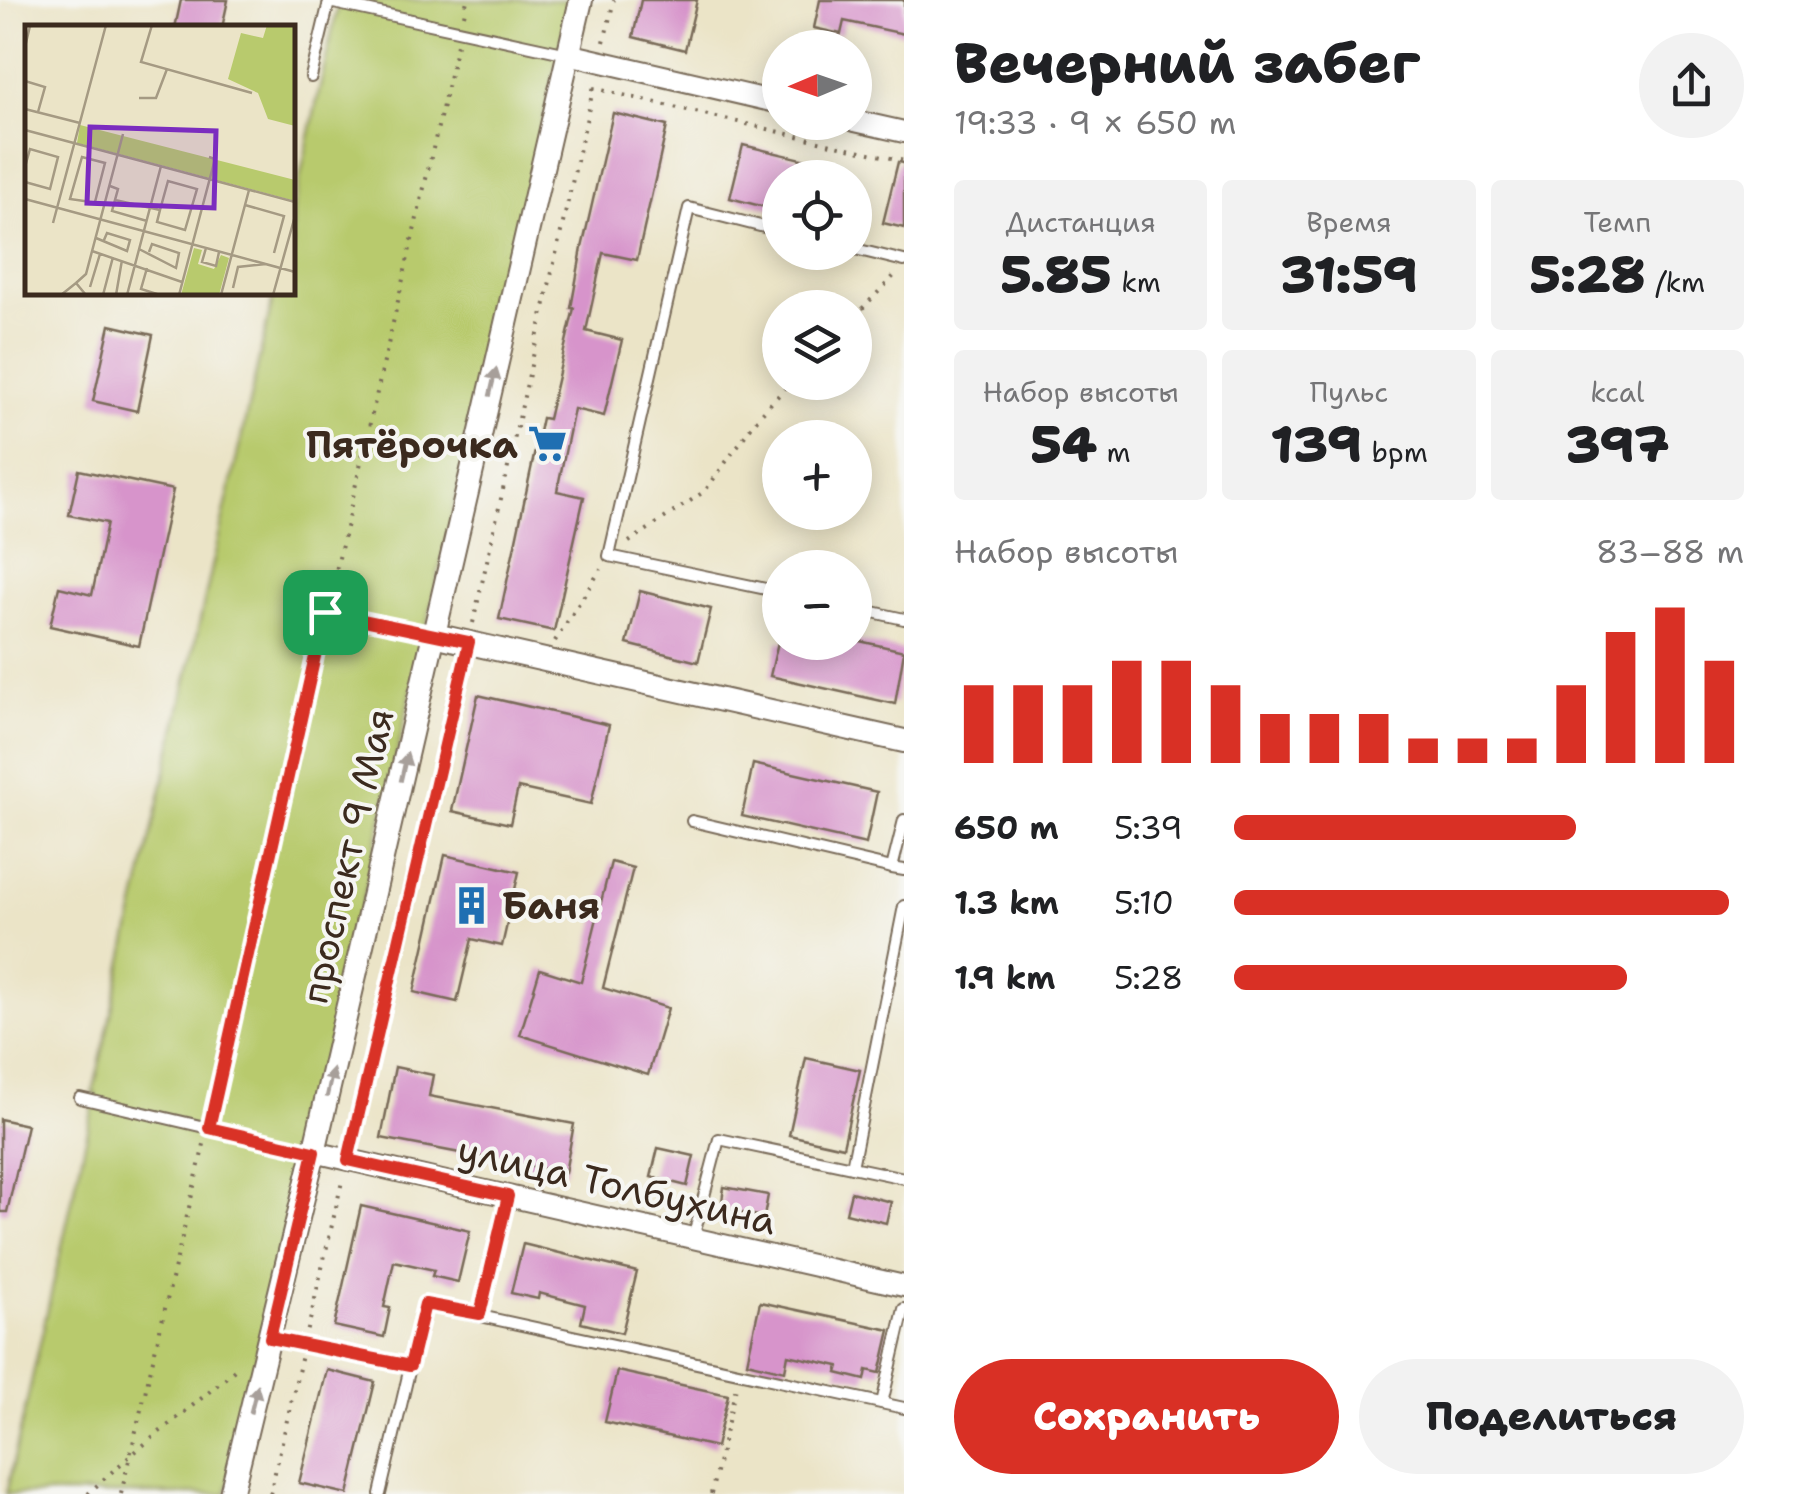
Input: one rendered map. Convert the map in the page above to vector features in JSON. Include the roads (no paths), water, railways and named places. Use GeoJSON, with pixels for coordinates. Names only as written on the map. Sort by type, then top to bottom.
{"type":"FeatureCollection","features":[{"type":"Feature","properties":{"kind":"street","name":"проспект 9 Мая"},"geometry":{"type":"LineString","coordinates":[[231,1494],[581,0]]}},
{"type":"Feature","properties":{"kind":"street"},"geometry":{"type":"LineString","coordinates":[[568,54],[762,99]]}},
{"type":"Feature","properties":{"kind":"street"},"geometry":{"type":"LineString","coordinates":[[872,125],[904,132]]}},
{"type":"Feature","properties":{"kind":"street"},"geometry":{"type":"LineString","coordinates":[[434,635],[904,741]]}},
{"type":"Feature","properties":{"kind":"street","name":"улица Толбухина"},"geometry":{"type":"LineString","coordinates":[[314,1152],[904,1286]]}},
{"type":"Feature","properties":{"kind":"lane"},"geometry":{"type":"LineString","coordinates":[[311,77],[329,2],[568,54]]}},
{"type":"Feature","properties":{"kind":"lane"},"geometry":{"type":"LineString","coordinates":[[762,226],[689,208],[609,556],[762,588]]}},
{"type":"Feature","properties":{"kind":"lane"},"geometry":{"type":"LineString","coordinates":[[872,254],[904,263]]}},
{"type":"Feature","properties":{"kind":"lane"},"geometry":{"type":"LineString","coordinates":[[872,612],[904,619]]}},
{"type":"Feature","properties":{"kind":"lane"},"geometry":{"type":"LineString","coordinates":[[692,821],[898,869],[904,820]]}},
{"type":"Feature","properties":{"kind":"lane"},"geometry":{"type":"LineString","coordinates":[[852,1167],[904,906]]}},
{"type":"Feature","properties":{"kind":"lane"},"geometry":{"type":"LineString","coordinates":[[80,1098],[314,1152]]}},
{"type":"Feature","properties":{"kind":"lane"},"geometry":{"type":"LineString","coordinates":[[693,1238],[719,1140],[904,1178]]}},
{"type":"Feature","properties":{"kind":"lane"},"geometry":{"type":"LineString","coordinates":[[480,1314],[508,1196]]}},
{"type":"Feature","properties":{"kind":"lane"},"geometry":{"type":"LineString","coordinates":[[380,1494],[425,1304],[904,1408]]}},
{"type":"Feature","properties":{"kind":"lane"},"geometry":{"type":"LineString","coordinates":[[882,1403],[904,1309]]}},
{"type":"Feature","properties":{"kind":"place","name":"Пятёрочка"},"geometry":{"type":"Point","coordinates":[548,444]}},
{"type":"Feature","properties":{"kind":"place","name":"Баня"},"geometry":{"type":"Point","coordinates":[472,905]}}]}
